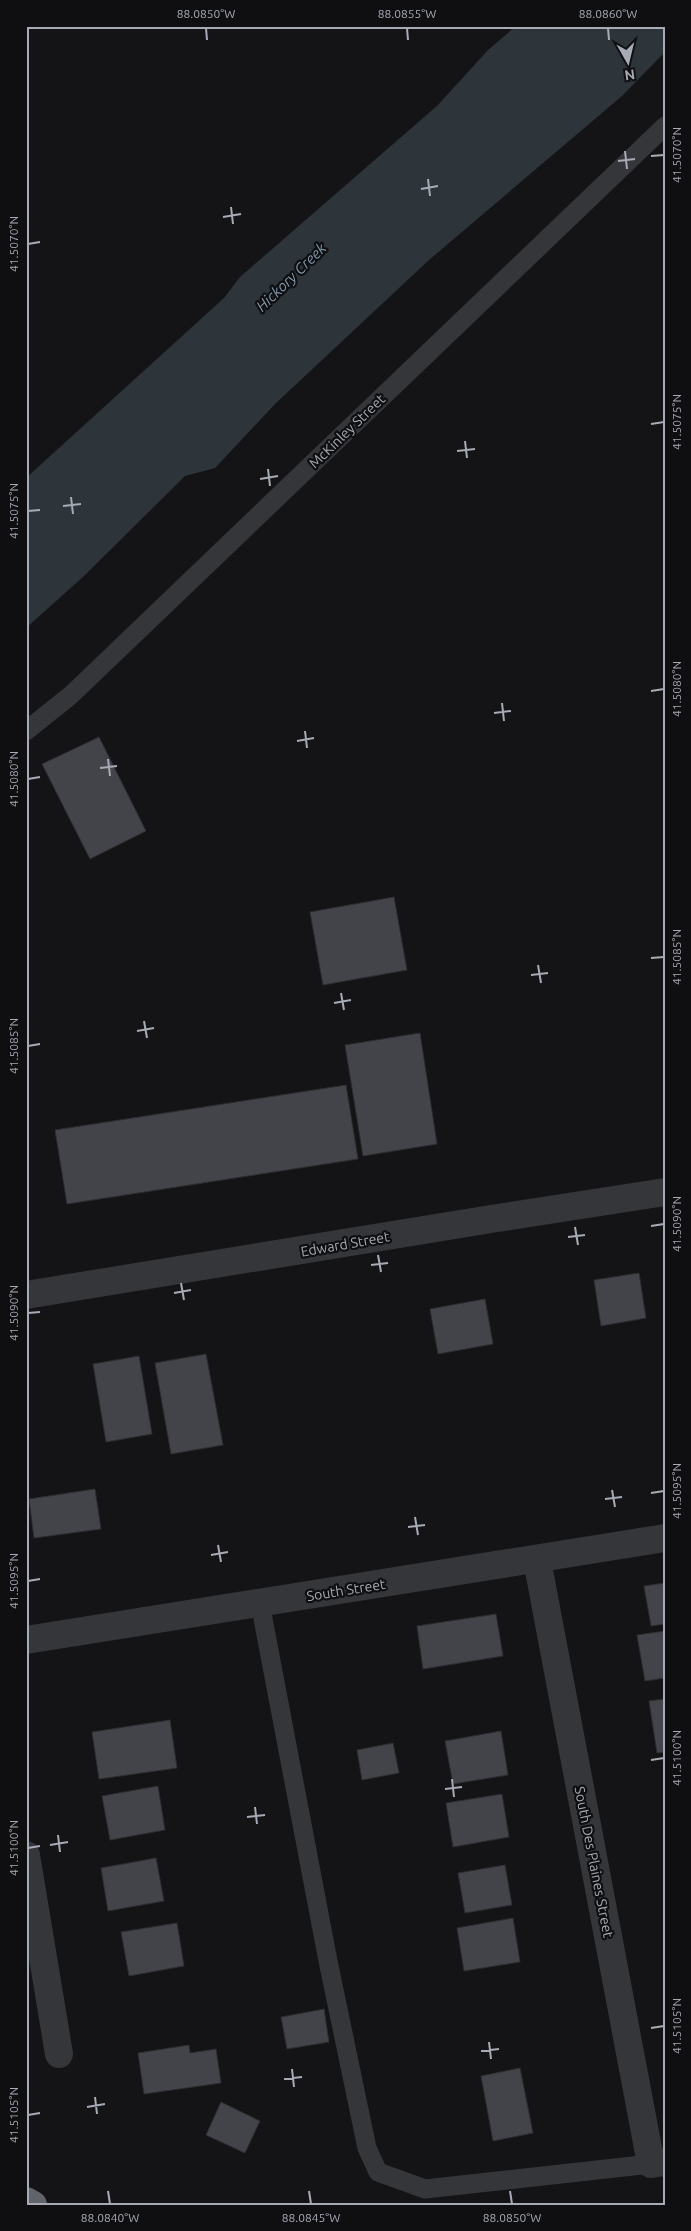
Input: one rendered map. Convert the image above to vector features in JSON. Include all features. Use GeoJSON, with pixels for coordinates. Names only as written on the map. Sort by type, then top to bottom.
{"type":"FeatureCollection","features":[{"type":"Feature","properties":{"kind":"highway"},"geometry":{"type":"LineString","coordinates":[[26,2201],[33,2205]]}},
{"type":"Feature","properties":{"kind":"street","name":"Edward Street"},"geometry":{"type":"LineString","coordinates":[[26,1295],[665,1192]]}},
{"type":"Feature","properties":{"kind":"street","name":"South Street"},"geometry":{"type":"LineString","coordinates":[[26,1640],[537,1560],[665,1538]]}},
{"type":"Feature","properties":{"kind":"street","name":"South Des Plaines Street"},"geometry":{"type":"LineString","coordinates":[[537,1560],[658,2163]]}},
{"type":"Feature","properties":{"kind":"street"},"geometry":{"type":"LineString","coordinates":[[26,1855],[59,2054]]}},
{"type":"Feature","properties":{"kind":"lane","name":"McKinley Street"},"geometry":{"type":"LineString","coordinates":[[26,731],[71,695],[665,126]]}},
{"type":"Feature","properties":{"kind":"lane"},"geometry":{"type":"LineString","coordinates":[[260,1603],[328,1961],[367,2148],[378,2172],[425,2189],[658,2163]]}},
{"type":"Feature","properties":{"kind":"water","name":"Hickory Creek"},"geometry":{"type":"Polygon","coordinates":[[[516,26],[665,26],[665,52],[622,96],[429,260],[275,404],[215,468],[185,476],[84,576],[26,628],[26,478],[224,298],[240,277],[438,105],[488,50],[516,26]]]}},
{"type":"Feature","properties":{"kind":"building"},"geometry":{"type":"Polygon","coordinates":[[[99,737],[146,831],[90,859],[42,764],[99,737]]]}},
{"type":"Feature","properties":{"kind":"building"},"geometry":{"type":"Polygon","coordinates":[[[394,897],[407,970],[323,985],[310,912],[394,897]]]}},
{"type":"Feature","properties":{"kind":"building"},"geometry":{"type":"Polygon","coordinates":[[[420,1033],[437,1144],[363,1156],[345,1045],[420,1033]]]}},
{"type":"Feature","properties":{"kind":"building"},"geometry":{"type":"Polygon","coordinates":[[[346,1085],[358,1159],[67,1204],[55,1130],[346,1085]]]}},
{"type":"Feature","properties":{"kind":"building"},"geometry":{"type":"Polygon","coordinates":[[[639,1273],[646,1318],[601,1326],[594,1280],[639,1273]]]}},
{"type":"Feature","properties":{"kind":"building"},"geometry":{"type":"Polygon","coordinates":[[[485,1299],[493,1344],[438,1354],[430,1309],[485,1299]]]}},
{"type":"Feature","properties":{"kind":"building"},"geometry":{"type":"Polygon","coordinates":[[[206,1354],[223,1445],[171,1454],[155,1363],[206,1354]]]}},
{"type":"Feature","properties":{"kind":"building"},"geometry":{"type":"Polygon","coordinates":[[[139,1356],[152,1434],[106,1442],[93,1364],[139,1356]]]}},
{"type":"Feature","properties":{"kind":"building"},"geometry":{"type":"Polygon","coordinates":[[[95,1489],[101,1529],[34,1538],[29,1499],[95,1489]]]}},
{"type":"Feature","properties":{"kind":"building"},"geometry":{"type":"Polygon","coordinates":[[[665,1583],[665,1624],[651,1626],[644,1586],[665,1583]]]}},
{"type":"Feature","properties":{"kind":"building"},"geometry":{"type":"Polygon","coordinates":[[[496,1614],[503,1656],[423,1669],[417,1626],[496,1614]]]}},
{"type":"Feature","properties":{"kind":"building"},"geometry":{"type":"Polygon","coordinates":[[[665,1631],[665,1678],[645,1681],[637,1635],[665,1631]]]}},
{"type":"Feature","properties":{"kind":"building"},"geometry":{"type":"Polygon","coordinates":[[[665,1699],[665,1752],[657,1753],[649,1701],[665,1699]]]}},
{"type":"Feature","properties":{"kind":"building"},"geometry":{"type":"Polygon","coordinates":[[[170,1720],[177,1768],[99,1779],[92,1732],[170,1720]]]}},
{"type":"Feature","properties":{"kind":"building"},"geometry":{"type":"Polygon","coordinates":[[[501,1731],[508,1775],[453,1784],[445,1741],[501,1731]]]}},
{"type":"Feature","properties":{"kind":"building"},"geometry":{"type":"Polygon","coordinates":[[[393,1743],[399,1773],[362,1780],[357,1750],[393,1743]]]}},
{"type":"Feature","properties":{"kind":"building"},"geometry":{"type":"Polygon","coordinates":[[[158,1786],[165,1830],[110,1840],[102,1796],[158,1786]]]}},
{"type":"Feature","properties":{"kind":"building"},"geometry":{"type":"Polygon","coordinates":[[[502,1794],[509,1837],[453,1847],[446,1803],[502,1794]]]}},
{"type":"Feature","properties":{"kind":"building"},"geometry":{"type":"Polygon","coordinates":[[[156,1858],[164,1901],[108,1911],[101,1868],[156,1858]]]}},
{"type":"Feature","properties":{"kind":"building"},"geometry":{"type":"Polygon","coordinates":[[[505,1865],[512,1905],[465,1913],[458,1873],[505,1865]]]}},
{"type":"Feature","properties":{"kind":"building"},"geometry":{"type":"Polygon","coordinates":[[[513,1918],[520,1962],[464,1971],[457,1928],[513,1918]]]}},
{"type":"Feature","properties":{"kind":"building"},"geometry":{"type":"Polygon","coordinates":[[[177,1923],[184,1966],[129,1976],[121,1932],[177,1923]]]}},
{"type":"Feature","properties":{"kind":"building"},"geometry":{"type":"Polygon","coordinates":[[[324,2009],[329,2042],[287,2049],[281,2017],[324,2009]]]}},
{"type":"Feature","properties":{"kind":"building"},"geometry":{"type":"Polygon","coordinates":[[[189,2045],[190,2053],[216,2049],[221,2083],[144,2094],[138,2053],[189,2045]]]}},
{"type":"Feature","properties":{"kind":"building"},"geometry":{"type":"Polygon","coordinates":[[[520,2068],[533,2133],[493,2141],[481,2076],[520,2068]]]}},
{"type":"Feature","properties":{"kind":"building"},"geometry":{"type":"Polygon","coordinates":[[[221,2102],[260,2121],[245,2153],[206,2135],[221,2102]]]}}]}
